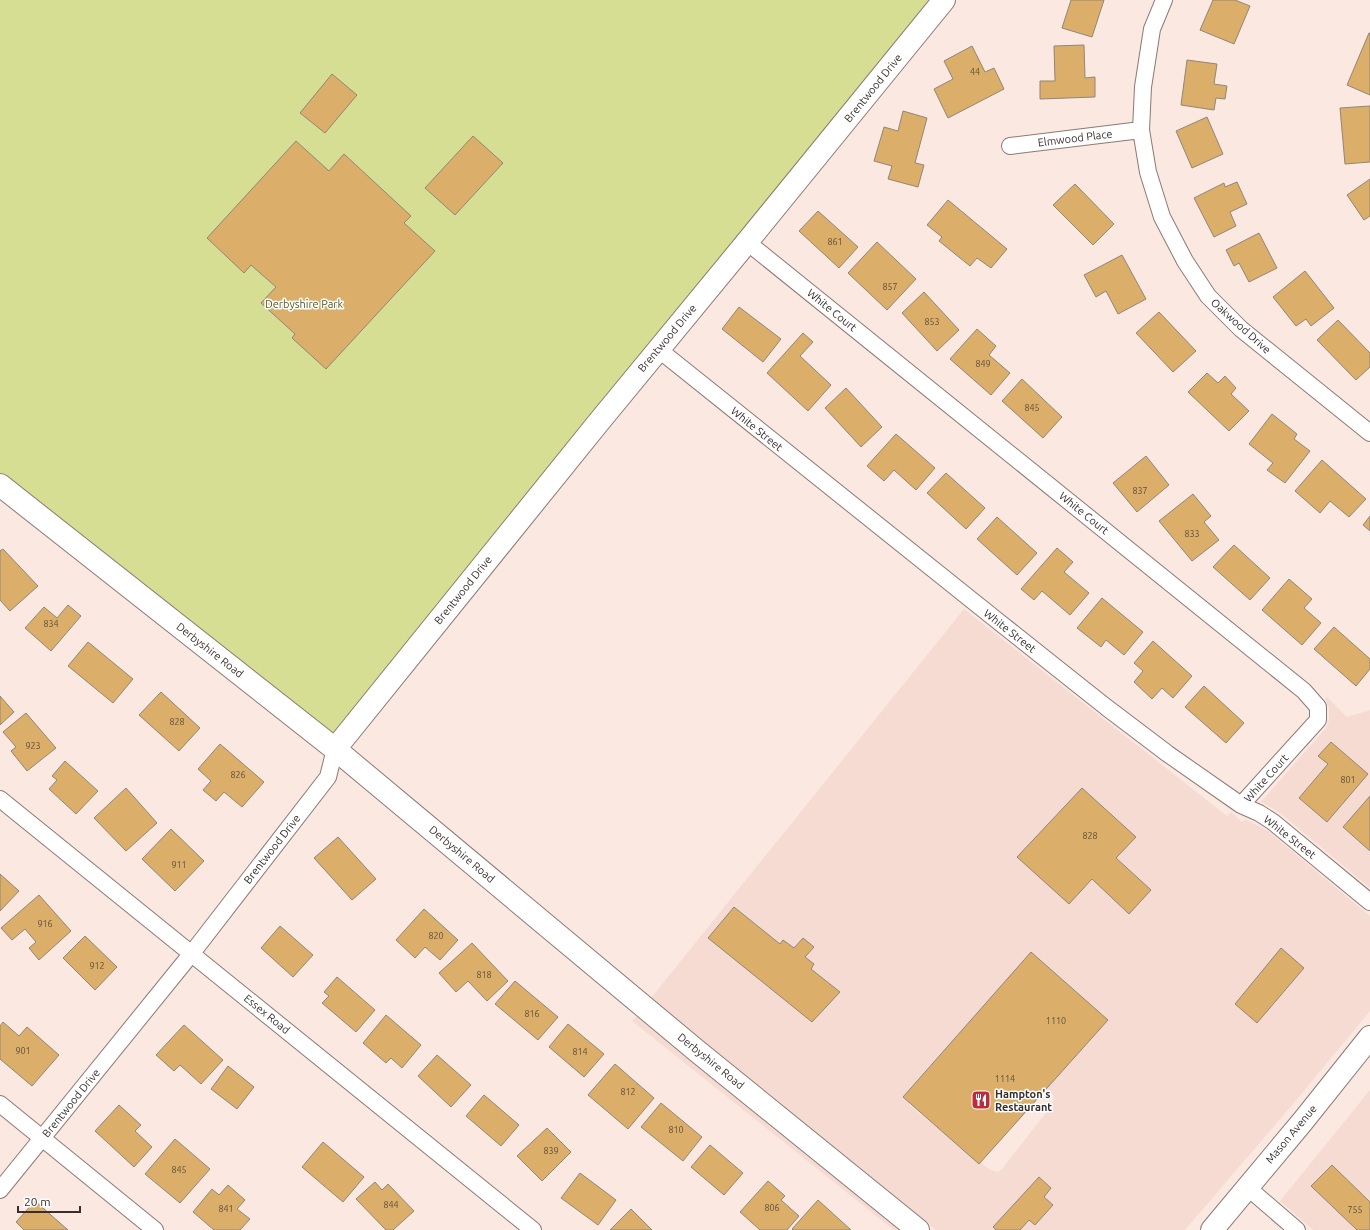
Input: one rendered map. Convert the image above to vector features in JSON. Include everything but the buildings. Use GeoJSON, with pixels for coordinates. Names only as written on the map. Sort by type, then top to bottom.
{"type":"FeatureCollection","features":[{"type":"Feature","properties":{"kind":"street","name":"Brentwood Drive"},"geometry":{"type":"LineString","coordinates":[[0,1190],[192,954],[328,777],[335,749],[658,349],[944,0]]}},
{"type":"Feature","properties":{"kind":"street","name":"Oakwood Drive"},"geometry":{"type":"LineString","coordinates":[[1164,0],[1152,29],[1143,87],[1141,130],[1148,172],[1162,217],[1185,261],[1208,296],[1241,329],[1370,433]]}},
{"type":"Feature","properties":{"kind":"street","name":"Elmwood Place"},"geometry":{"type":"LineString","coordinates":[[1010,146],[1141,130]]}},
{"type":"Feature","properties":{"kind":"street","name":"White Court"},"geometry":{"type":"LineString","coordinates":[[747,242],[1304,691],[1318,707],[1318,720],[1241,805]]}},
{"type":"Feature","properties":{"kind":"street","name":"White Street"},"geometry":{"type":"LineString","coordinates":[[658,349],[1106,707],[1168,754],[1241,805],[1259,813],[1273,822],[1370,902]]}},
{"type":"Feature","properties":{"kind":"street","name":"Derbyshire Road"},"geometry":{"type":"LineString","coordinates":[[0,485],[335,749],[697,1051],[918,1230]]}},
{"type":"Feature","properties":{"kind":"street","name":"Essex Road"},"geometry":{"type":"LineString","coordinates":[[0,799],[533,1230]]}},
{"type":"Feature","properties":{"kind":"street","name":"Mason Avenue"},"geometry":{"type":"LineString","coordinates":[[1212,1230],[1303,1121],[1370,1037]]}},
{"type":"Feature","properties":{"kind":"street"},"geometry":{"type":"LineString","coordinates":[[0,1104],[155,1230]]}},
{"type":"Feature","properties":{"kind":"street"},"geometry":{"type":"LineString","coordinates":[[1247,1187],[1297,1230]]}},
{"type":"Feature","properties":{"kind":"shaded area"},"geometry":{"type":"Polygon","coordinates":[[[964,609],[1227,816],[1231,812],[1242,822],[1245,819],[1268,831],[1370,916],[1370,1011],[1185,1230],[936,1230],[651,998],[964,609]],[[974,1031],[909,1100],[909,1104],[990,1170],[998,1172],[1002,1169],[1052,1105],[1054,1099],[1049,1090],[974,1031]]]}},
{"type":"Feature","properties":{"kind":"shaded area"},"geometry":{"type":"Polygon","coordinates":[[[1327,697],[1347,717],[1370,710],[1370,888],[1279,812],[1261,802],[1326,728],[1329,720],[1329,708],[1325,699],[1327,697]]]}},
{"type":"Feature","properties":{"kind":"shaded area"},"geometry":{"type":"Polygon","coordinates":[[[638,1015],[901,1230],[894,1230],[632,1021],[638,1015]]]}},
{"type":"Feature","properties":{"kind":"shaded area"},"geometry":{"type":"Polygon","coordinates":[[[1370,1090],[1370,1230],[1313,1230],[1280,1201],[1370,1090]]]}},
{"type":"Feature","properties":{"kind":"green space","name":"Derbyshire Park"},"geometry":{"type":"Polygon","coordinates":[[[0,0],[944,0],[335,749],[0,485],[0,0]]]}},
{"type":"Feature","properties":{"kind":"place","name":"Hampton's Restaurant"},"geometry":{"type":"Point","coordinates":[981,1100]}}]}
